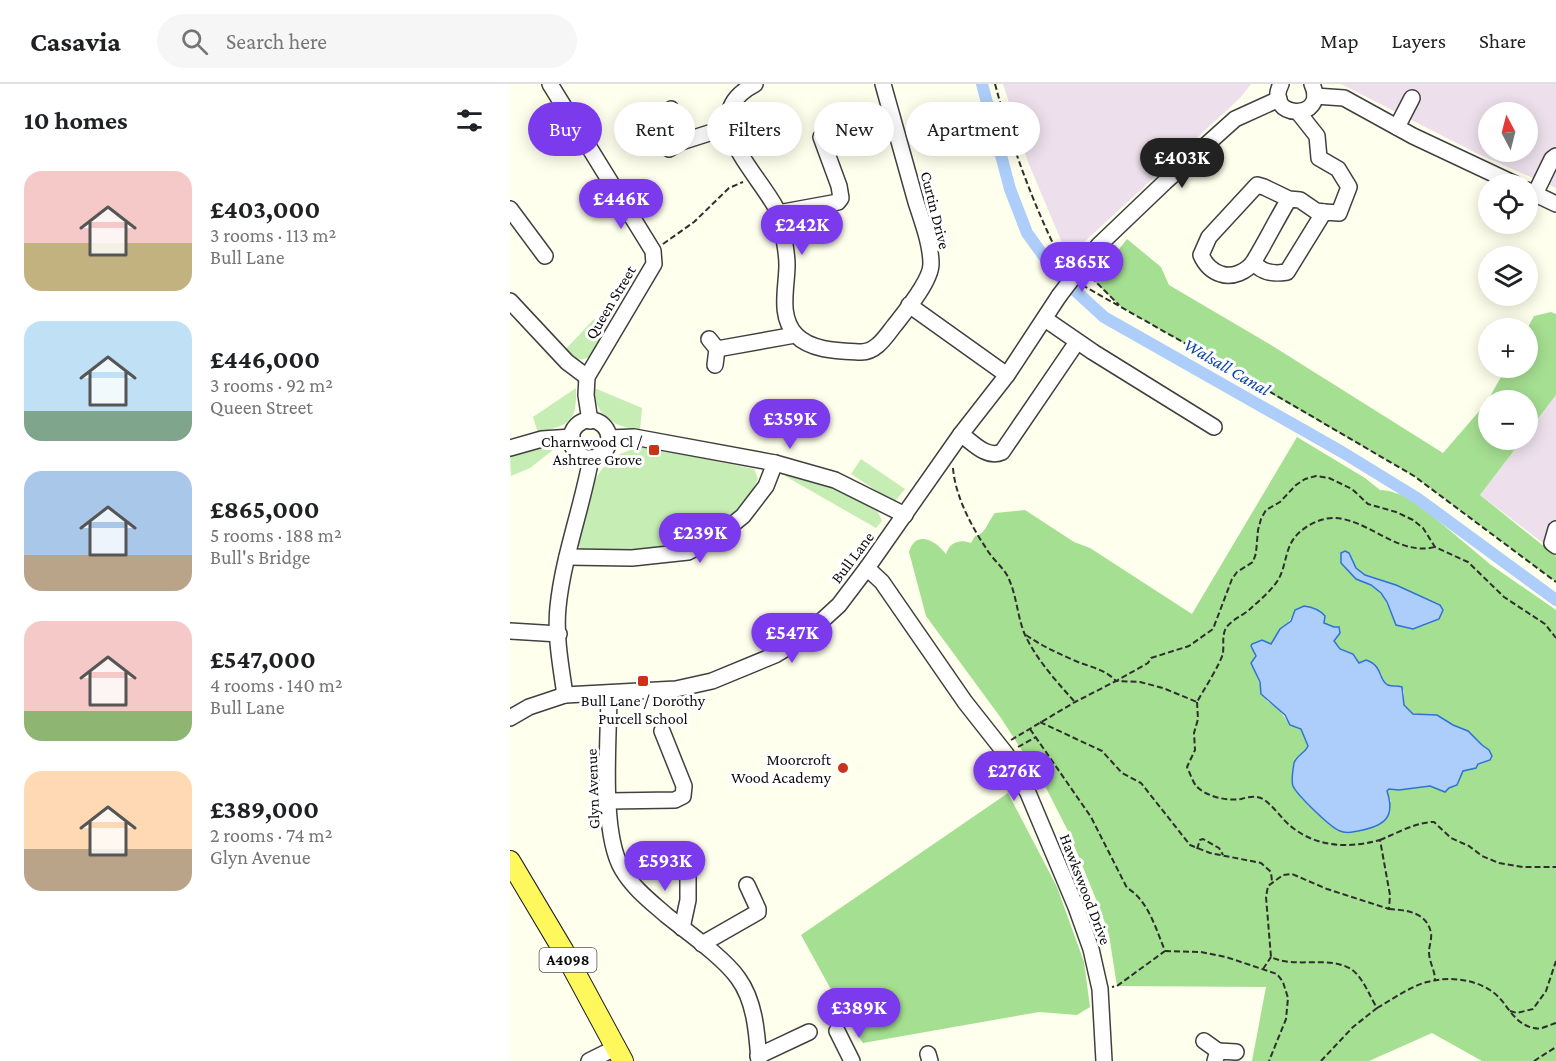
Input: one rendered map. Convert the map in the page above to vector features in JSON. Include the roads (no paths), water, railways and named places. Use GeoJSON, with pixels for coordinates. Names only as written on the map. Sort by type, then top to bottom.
{"type":"FeatureCollection","features":[{"type":"Feature","properties":{"kind":"main road","name":"A4098"},"geometry":{"type":"LineString","coordinates":[[510,861],[563,950],[620,1054]]}},
{"type":"Feature","properties":{"kind":"street","name":"Queen Street"},"geometry":{"type":"LineString","coordinates":[[550,84],[653,251],[654,264],[587,377]]}},
{"type":"Feature","properties":{"kind":"street"},"geometry":{"type":"LineString","coordinates":[[733,102],[755,84]]}},
{"type":"Feature","properties":{"kind":"street","name":"Curtin Drive"},"geometry":{"type":"LineString","coordinates":[[795,335],[829,351],[865,352],[882,343],[927,278],[931,265],[925,234],[883,84]]}},
{"type":"Feature","properties":{"kind":"street"},"geometry":{"type":"LineString","coordinates":[[1298,112],[1309,107],[1313,90],[1344,98],[1397,127],[1494,174]]}},
{"type":"Feature","properties":{"kind":"street"},"geometry":{"type":"LineString","coordinates":[[1280,92],[1286,109],[1298,112],[1317,136],[1319,158],[1338,169],[1349,187],[1339,213],[1316,211],[1300,200],[1257,185],[1209,237],[1201,255],[1204,262],[1216,272],[1224,275],[1239,274],[1254,262],[1289,198]]}},
{"type":"Feature","properties":{"kind":"street","name":"Bull Lane"},"geometry":{"type":"LineString","coordinates":[[510,718],[529,706],[565,695],[676,689],[727,676],[775,655],[803,638],[839,605],[867,568],[961,434],[1007,375],[1076,271],[1157,190],[1235,119],[1280,92]]}},
{"type":"Feature","properties":{"kind":"street"},"geometry":{"type":"LineString","coordinates":[[1397,127],[1412,98]]}},
{"type":"Feature","properties":{"kind":"street"},"geometry":{"type":"LineString","coordinates":[[714,351],[795,335],[786,318],[784,301],[787,265],[778,213],[743,156]]}},
{"type":"Feature","properties":{"kind":"street"},"geometry":{"type":"LineString","coordinates":[[778,213],[838,202],[841,198],[839,186],[828,156]]}},
{"type":"Feature","properties":{"kind":"street"},"geometry":{"type":"LineString","coordinates":[[1538,181],[1556,156]]}},
{"type":"Feature","properties":{"kind":"street"},"geometry":{"type":"LineString","coordinates":[[1538,195],[1556,204]]}},
{"type":"Feature","properties":{"kind":"street"},"geometry":{"type":"LineString","coordinates":[[510,209],[545,256]]}},
{"type":"Feature","properties":{"kind":"street"},"geometry":{"type":"LineString","coordinates":[[1254,262],[1260,270],[1276,273],[1287,272],[1324,212]]}},
{"type":"Feature","properties":{"kind":"street"},"geometry":{"type":"LineString","coordinates":[[510,301],[567,362],[587,377],[586,396],[590,421]]}},
{"type":"Feature","properties":{"kind":"street"},"geometry":{"type":"LineString","coordinates":[[909,306],[1007,375]]}},
{"type":"Feature","properties":{"kind":"street"},"geometry":{"type":"LineString","coordinates":[[1045,319],[1077,342],[1214,427]]}},
{"type":"Feature","properties":{"kind":"street"},"geometry":{"type":"LineString","coordinates":[[961,434],[989,454],[995,455],[1002,452],[1077,342]]}},
{"type":"Feature","properties":{"kind":"street"},"geometry":{"type":"LineString","coordinates":[[590,421],[602,425],[609,438],[607,449],[591,458],[584,457],[575,450],[572,437],[577,426],[590,421]]}},
{"type":"Feature","properties":{"kind":"street"},"geometry":{"type":"LineString","coordinates":[[510,448],[542,439],[572,437]]}},
{"type":"Feature","properties":{"kind":"street"},"geometry":{"type":"LineString","coordinates":[[609,438],[634,437],[775,463],[836,480],[905,515]]}},
{"type":"Feature","properties":{"kind":"street"},"geometry":{"type":"LineString","coordinates":[[565,695],[558,608],[567,557],[591,458]]}},
{"type":"Feature","properties":{"kind":"street"},"geometry":{"type":"LineString","coordinates":[[567,557],[632,558],[688,552],[717,537],[743,516],[766,486],[775,463]]}},
{"type":"Feature","properties":{"kind":"street"},"geometry":{"type":"LineString","coordinates":[[1556,529],[1552,543],[1556,546]]}},
{"type":"Feature","properties":{"kind":"street","name":"Hawkswood Drive"},"geometry":{"type":"LineString","coordinates":[[867,568],[882,582],[965,702],[1006,754],[1028,793],[1076,907],[1091,949],[1100,989],[1104,1061]]}},
{"type":"Feature","properties":{"kind":"street"},"geometry":{"type":"LineString","coordinates":[[510,631],[559,634]]}},
{"type":"Feature","properties":{"kind":"street","name":"Glyn Avenue"},"geometry":{"type":"LineString","coordinates":[[609,693],[609,801],[612,843],[622,868],[636,889],[702,944],[738,978],[750,1003],[759,1058]]}},
{"type":"Feature","properties":{"kind":"street"},"geometry":{"type":"LineString","coordinates":[[609,801],[675,800],[683,796],[684,786],[662,731]]}},
{"type":"Feature","properties":{"kind":"street"},"geometry":{"type":"LineString","coordinates":[[682,928],[688,900],[688,867]]}},
{"type":"Feature","properties":{"kind":"street"},"geometry":{"type":"LineString","coordinates":[[702,944],[758,912],[747,885]]}},
{"type":"Feature","properties":{"kind":"street"},"geometry":{"type":"LineString","coordinates":[[837,1031],[852,1061]]}},
{"type":"Feature","properties":{"kind":"street"},"geometry":{"type":"LineString","coordinates":[[759,1058],[809,1032]]}},
{"type":"Feature","properties":{"kind":"street"},"geometry":{"type":"LineString","coordinates":[[1204,1041],[1217,1056],[1236,1052]]}},
{"type":"Feature","properties":{"kind":"street"},"geometry":{"type":"LineString","coordinates":[[589,1061],[620,1054]]}},
{"type":"Feature","properties":{"kind":"water"},"geometry":{"type":"Polygon","coordinates":[[[1345,551],[1349,553],[1356,568],[1365,575],[1396,585],[1440,605],[1443,610],[1439,619],[1413,629],[1396,625],[1381,593],[1371,585],[1356,579],[1341,563],[1341,553],[1345,551]]]}},
{"type":"Feature","properties":{"kind":"water"},"geometry":{"type":"Polygon","coordinates":[[[1304,606],[1316,609],[1323,614],[1324,623],[1339,627],[1340,633],[1334,641],[1340,649],[1353,654],[1359,663],[1366,660],[1376,666],[1388,685],[1402,687],[1404,705],[1413,714],[1437,715],[1468,731],[1489,750],[1492,756],[1490,760],[1478,764],[1476,768],[1463,771],[1457,785],[1445,792],[1430,786],[1389,789],[1387,791],[1389,814],[1386,819],[1375,826],[1347,833],[1329,824],[1293,786],[1294,763],[1308,746],[1301,729],[1290,725],[1285,715],[1261,694],[1260,682],[1251,663],[1256,656],[1252,644],[1262,640],[1271,644],[1280,629],[1291,621],[1295,610],[1304,606]]]}},
{"type":"Feature","properties":{"kind":"waterway","name":"Walsall Canal"},"geometry":{"type":"LineString","coordinates":[[982,84],[1010,189],[1027,233],[1056,273],[1104,317],[1342,452],[1417,498],[1556,600]]}},
{"type":"Feature","properties":{"kind":"place","name":"Charnwood Cl / Ashtree Grove"},"geometry":{"type":"Point","coordinates":[654,450]}},
{"type":"Feature","properties":{"kind":"place","name":"Bull Lane / Dorothy Purcell School"},"geometry":{"type":"Point","coordinates":[643,681]}},
{"type":"Feature","properties":{"kind":"place","name":"Moorcroft Wood Academy"},"geometry":{"type":"Point","coordinates":[843,768]}}]}
